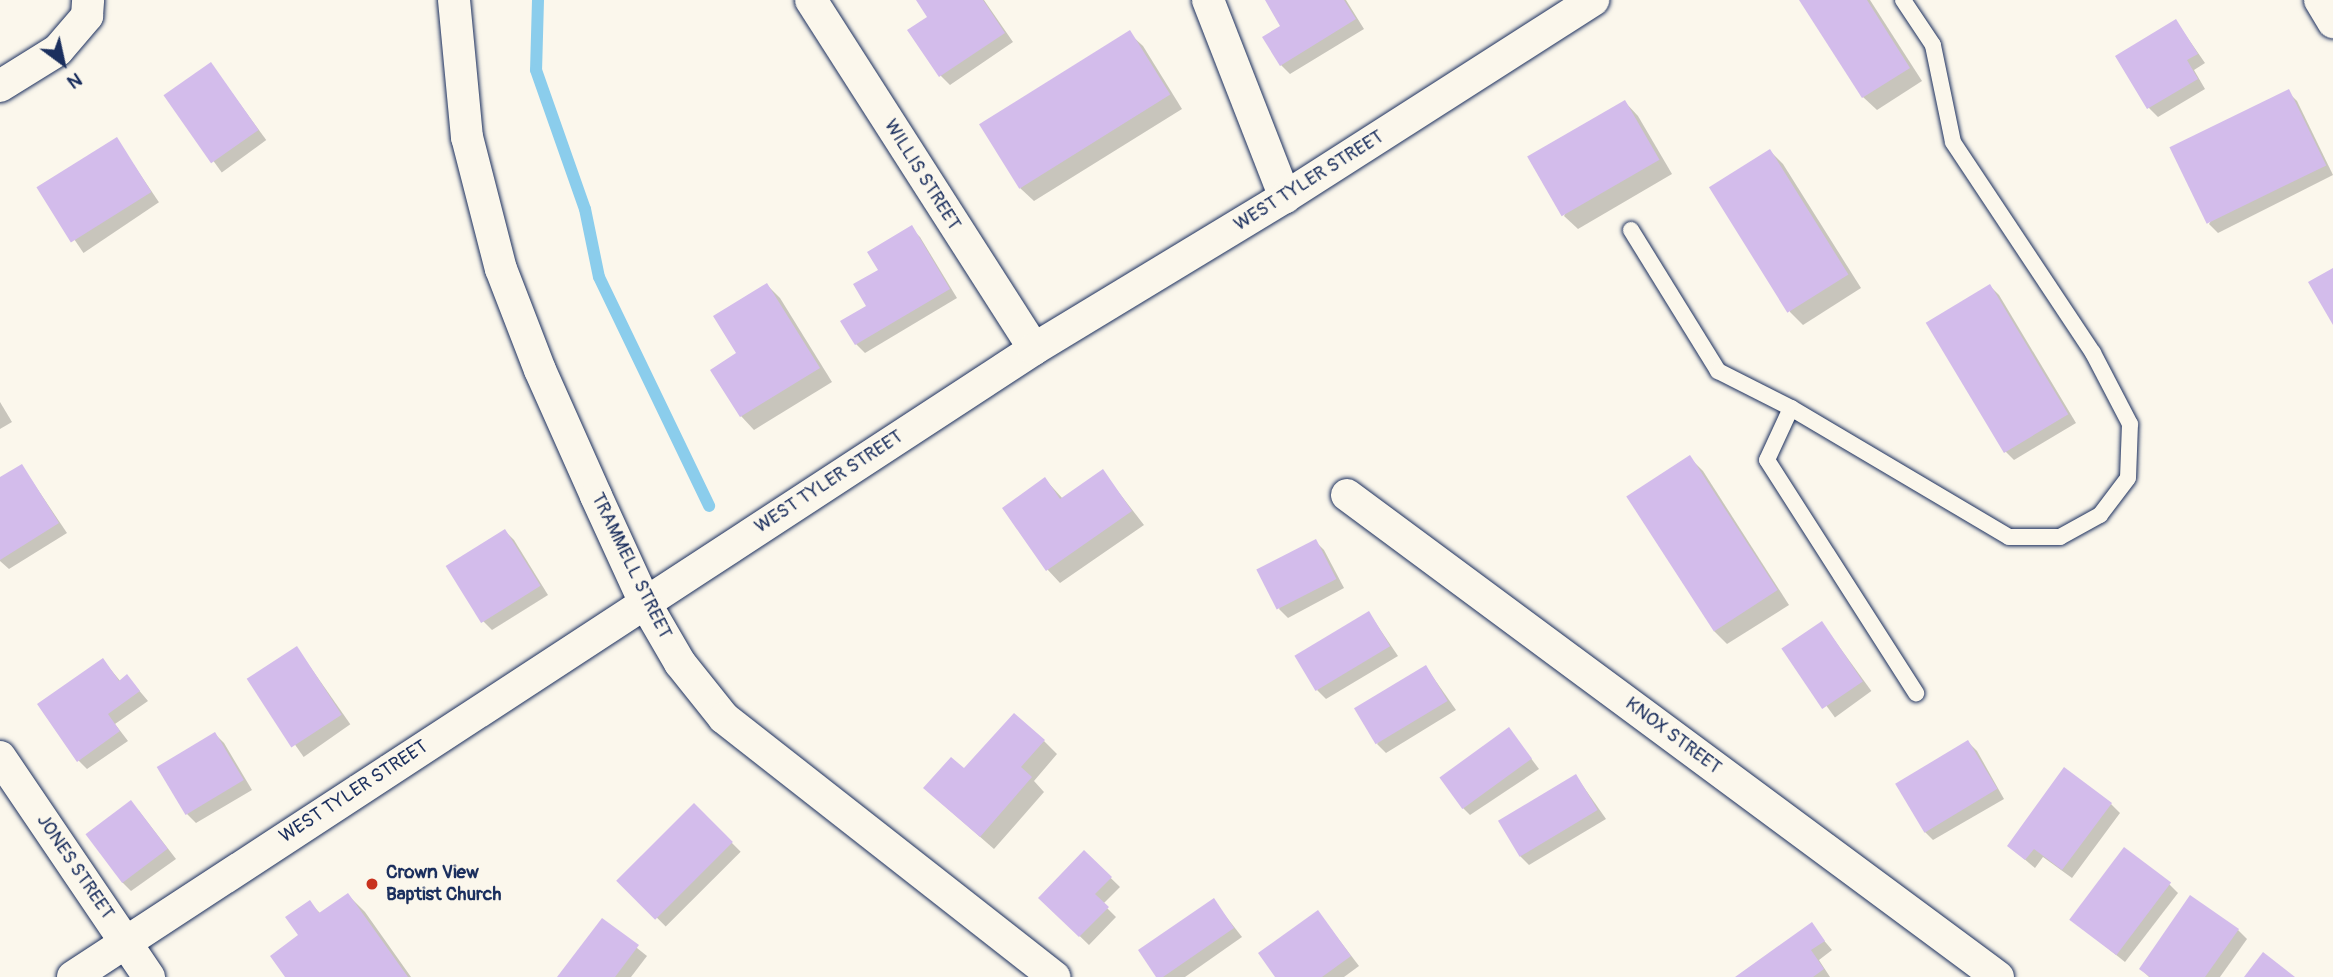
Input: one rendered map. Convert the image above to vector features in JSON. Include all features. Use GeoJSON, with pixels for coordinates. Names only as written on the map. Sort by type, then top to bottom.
{"type":"FeatureCollection","features":[{"type":"Feature","properties":{"kind":"street"},"geometry":{"type":"LineString","coordinates":[[0,86],[58,50],[88,16],[88,0]]}},
{"type":"Feature","properties":{"kind":"street","name":"TRAMMELL STREET"},"geometry":{"type":"LineString","coordinates":[[454,0],[467,137],[501,269],[540,370],[644,601],[680,663],[724,718],[1054,977]]}},
{"type":"Feature","properties":{"kind":"street","name":"WILLIS STREET"},"geometry":{"type":"LineString","coordinates":[[811,0],[1034,349]]}},
{"type":"Feature","properties":{"kind":"street"},"geometry":{"type":"LineString","coordinates":[[1208,0],[1285,197]]}},
{"type":"Feature","properties":{"kind":"street","name":"WEST TYLER STREET"},"geometry":{"type":"LineString","coordinates":[[73,977],[644,601],[1034,349],[1285,197],[1593,0]]}},
{"type":"Feature","properties":{"kind":"street"},"geometry":{"type":"LineString","coordinates":[[2320,0],[2333,22]]}},
{"type":"Feature","properties":{"kind":"street","name":"KNOX STREET"},"geometry":{"type":"LineString","coordinates":[[1347,495],[1998,977]]}},
{"type":"Feature","properties":{"kind":"street","name":"JONES STREET"},"geometry":{"type":"LineString","coordinates":[[0,757],[149,977]]}},
{"type":"Feature","properties":{"kind":"lane"},"geometry":{"type":"LineString","coordinates":[[1631,230],[1718,371],[1791,408],[2010,537],[2060,537],[2100,515],[2128,478],[2130,424],[2093,353],[1953,142],[1933,45],[1903,0]]}},
{"type":"Feature","properties":{"kind":"lane"},"geometry":{"type":"LineString","coordinates":[[1791,408],[1767,460],[1916,693]]}},
{"type":"Feature","properties":{"kind":"building"},"geometry":{"type":"Polygon","coordinates":[[[916,0],[983,0],[1005,33],[939,77],[907,30],[927,17],[916,0]]]}},
{"type":"Feature","properties":{"kind":"building"},"geometry":{"type":"Polygon","coordinates":[[[1265,0],[1344,0],[1356,19],[1280,66],[1262,37],[1280,26],[1265,0]]]}},
{"type":"Feature","properties":{"kind":"building"},"geometry":{"type":"Polygon","coordinates":[[[1799,0],[1867,0],[1910,68],[1862,98],[1799,0]]]}},
{"type":"Feature","properties":{"kind":"building"},"geometry":{"type":"Polygon","coordinates":[[[2176,19],[2198,54],[2187,60],[2198,79],[2147,109],[2115,56],[2176,19]]]}},
{"type":"Feature","properties":{"kind":"building"},"geometry":{"type":"Polygon","coordinates":[[[1130,30],[1170,94],[1019,189],[979,124],[1130,30]]]}},
{"type":"Feature","properties":{"kind":"building"},"geometry":{"type":"Polygon","coordinates":[[[211,62],[259,130],[211,163],[163,95],[211,62]]]}},
{"type":"Feature","properties":{"kind":"building"},"geometry":{"type":"Polygon","coordinates":[[[2289,89],[2326,165],[2207,224],[2169,147],[2289,89]]]}},
{"type":"Feature","properties":{"kind":"building"},"geometry":{"type":"Polygon","coordinates":[[[1625,100],[1660,160],[1562,216],[1527,156],[1625,100]]]}},
{"type":"Feature","properties":{"kind":"building"},"geometry":{"type":"Polygon","coordinates":[[[117,137],[151,192],[71,242],[36,187],[117,137]]]}},
{"type":"Feature","properties":{"kind":"building"},"geometry":{"type":"Polygon","coordinates":[[[1770,149],[1848,275],[1787,313],[1709,187],[1770,149]]]}},
{"type":"Feature","properties":{"kind":"building"},"geometry":{"type":"Polygon","coordinates":[[[912,225],[950,289],[855,345],[840,321],[866,306],[853,284],[878,270],[867,252],[912,225]]]}},
{"type":"Feature","properties":{"kind":"building"},"geometry":{"type":"Polygon","coordinates":[[[2333,268],[2333,325],[2308,282],[2333,268]]]}},
{"type":"Feature","properties":{"kind":"building"},"geometry":{"type":"Polygon","coordinates":[[[767,283],[820,368],[740,417],[710,370],[736,353],[713,316],[767,283]]]}},
{"type":"Feature","properties":{"kind":"building"},"geometry":{"type":"Polygon","coordinates":[[[1990,284],[2068,414],[2004,453],[1926,323],[1990,284]]]}},
{"type":"Feature","properties":{"kind":"building"},"geometry":{"type":"Polygon","coordinates":[[[1690,455],[1778,590],[1714,631],[1626,496],[1690,455]]]}},
{"type":"Feature","properties":{"kind":"building"},"geometry":{"type":"Polygon","coordinates":[[[22,464],[59,523],[0,560],[0,477],[22,464]]]}},
{"type":"Feature","properties":{"kind":"building"},"geometry":{"type":"Polygon","coordinates":[[[1103,469],[1132,511],[1046,571],[1002,508],[1045,477],[1060,499],[1103,469]]]}},
{"type":"Feature","properties":{"kind":"building"},"geometry":{"type":"Polygon","coordinates":[[[505,529],[541,586],[481,623],[446,566],[505,529]]]}},
{"type":"Feature","properties":{"kind":"building"},"geometry":{"type":"Polygon","coordinates":[[[1316,539],[1336,579],[1277,610],[1256,569],[1316,539]]]}},
{"type":"Feature","properties":{"kind":"building"},"geometry":{"type":"Polygon","coordinates":[[[1369,611],[1390,646],[1316,691],[1294,656],[1369,611]]]}},
{"type":"Feature","properties":{"kind":"building"},"geometry":{"type":"Polygon","coordinates":[[[1822,621],[1863,682],[1822,709],[1781,648],[1822,621]]]}},
{"type":"Feature","properties":{"kind":"building"},"geometry":{"type":"Polygon","coordinates":[[[297,646],[342,715],[291,747],[247,679],[297,646]]]}},
{"type":"Feature","properties":{"kind":"building"},"geometry":{"type":"Polygon","coordinates":[[[103,658],[119,681],[127,674],[140,691],[108,714],[120,731],[77,762],[37,704],[103,658]]]}},
{"type":"Feature","properties":{"kind":"building"},"geometry":{"type":"Polygon","coordinates":[[[1426,665],[1448,701],[1376,744],[1354,708],[1426,665]]]}},
{"type":"Feature","properties":{"kind":"building"},"geometry":{"type":"Polygon","coordinates":[[[1014,713],[1045,740],[1021,767],[1032,777],[980,837],[923,788],[951,757],[964,768],[1014,713]]]}},
{"type":"Feature","properties":{"kind":"building"},"geometry":{"type":"Polygon","coordinates":[[[1509,727],[1532,759],[1462,809],[1439,778],[1509,727]]]}},
{"type":"Feature","properties":{"kind":"building"},"geometry":{"type":"Polygon","coordinates":[[[215,732],[244,780],[186,815],[157,767],[215,732]]]}},
{"type":"Feature","properties":{"kind":"building"},"geometry":{"type":"Polygon","coordinates":[[[1968,740],[1997,789],[1924,833],[1895,784],[1968,740]]]}},
{"type":"Feature","properties":{"kind":"building"},"geometry":{"type":"Polygon","coordinates":[[[2064,767],[2112,803],[2062,870],[2034,849],[2025,860],[2007,846],[2064,767]]]}},
{"type":"Feature","properties":{"kind":"building"},"geometry":{"type":"Polygon","coordinates":[[[1576,774],[1598,810],[1520,857],[1498,821],[1576,774]]]}},
{"type":"Feature","properties":{"kind":"building"},"geometry":{"type":"Polygon","coordinates":[[[131,800],[168,849],[122,883],[85,834],[131,800]]]}},
{"type":"Feature","properties":{"kind":"building"},"geometry":{"type":"Polygon","coordinates":[[[694,803],[733,842],[655,920],[616,881],[694,803]]]}},
{"type":"Feature","properties":{"kind":"building"},"geometry":{"type":"Polygon","coordinates":[[[2124,847],[2171,883],[2116,955],[2069,920],[2124,847]]]}},
{"type":"Feature","properties":{"kind":"building"},"geometry":{"type":"Polygon","coordinates":[[[1084,850],[1112,877],[1095,894],[1109,907],[1079,937],[1038,898],[1084,850]]]}},
{"type":"Feature","properties":{"kind":"building"},"geometry":{"type":"Polygon","coordinates":[[[348,893],[408,977],[285,977],[270,956],[298,935],[285,917],[310,900],[319,913],[348,893]]]}},
{"type":"Feature","properties":{"kind":"building"},"geometry":{"type":"Polygon","coordinates":[[[2190,895],[2239,929],[2205,977],[2150,977],[2139,969],[2190,895]]]}},
{"type":"Feature","properties":{"kind":"building"},"geometry":{"type":"Polygon","coordinates":[[[1214,898],[1234,928],[1163,977],[1156,977],[1138,950],[1214,898]]]}},
{"type":"Feature","properties":{"kind":"building"},"geometry":{"type":"Polygon","coordinates":[[[1318,910],[1351,956],[1322,977],[1275,977],[1258,953],[1318,910]]]}},
{"type":"Feature","properties":{"kind":"building"},"geometry":{"type":"Polygon","coordinates":[[[602,918],[639,945],[615,977],[557,977],[602,918]]]}},
{"type":"Feature","properties":{"kind":"building"},"geometry":{"type":"Polygon","coordinates":[[[1812,922],[1825,941],[1811,950],[1824,969],[1813,977],[1735,977],[1812,922]]]}},
{"type":"Feature","properties":{"kind":"building"},"geometry":{"type":"Polygon","coordinates":[[[2263,952],[2295,977],[2244,977],[2263,952]]]}},
{"type":"Feature","properties":{"kind":"waterway"},"geometry":{"type":"LineString","coordinates":[[538,0],[536,70],[585,209],[599,277],[709,506]]}},
{"type":"Feature","properties":{"kind":"place","name":"Crown View Baptist Church"},"geometry":{"type":"Point","coordinates":[372,884]}}]}
